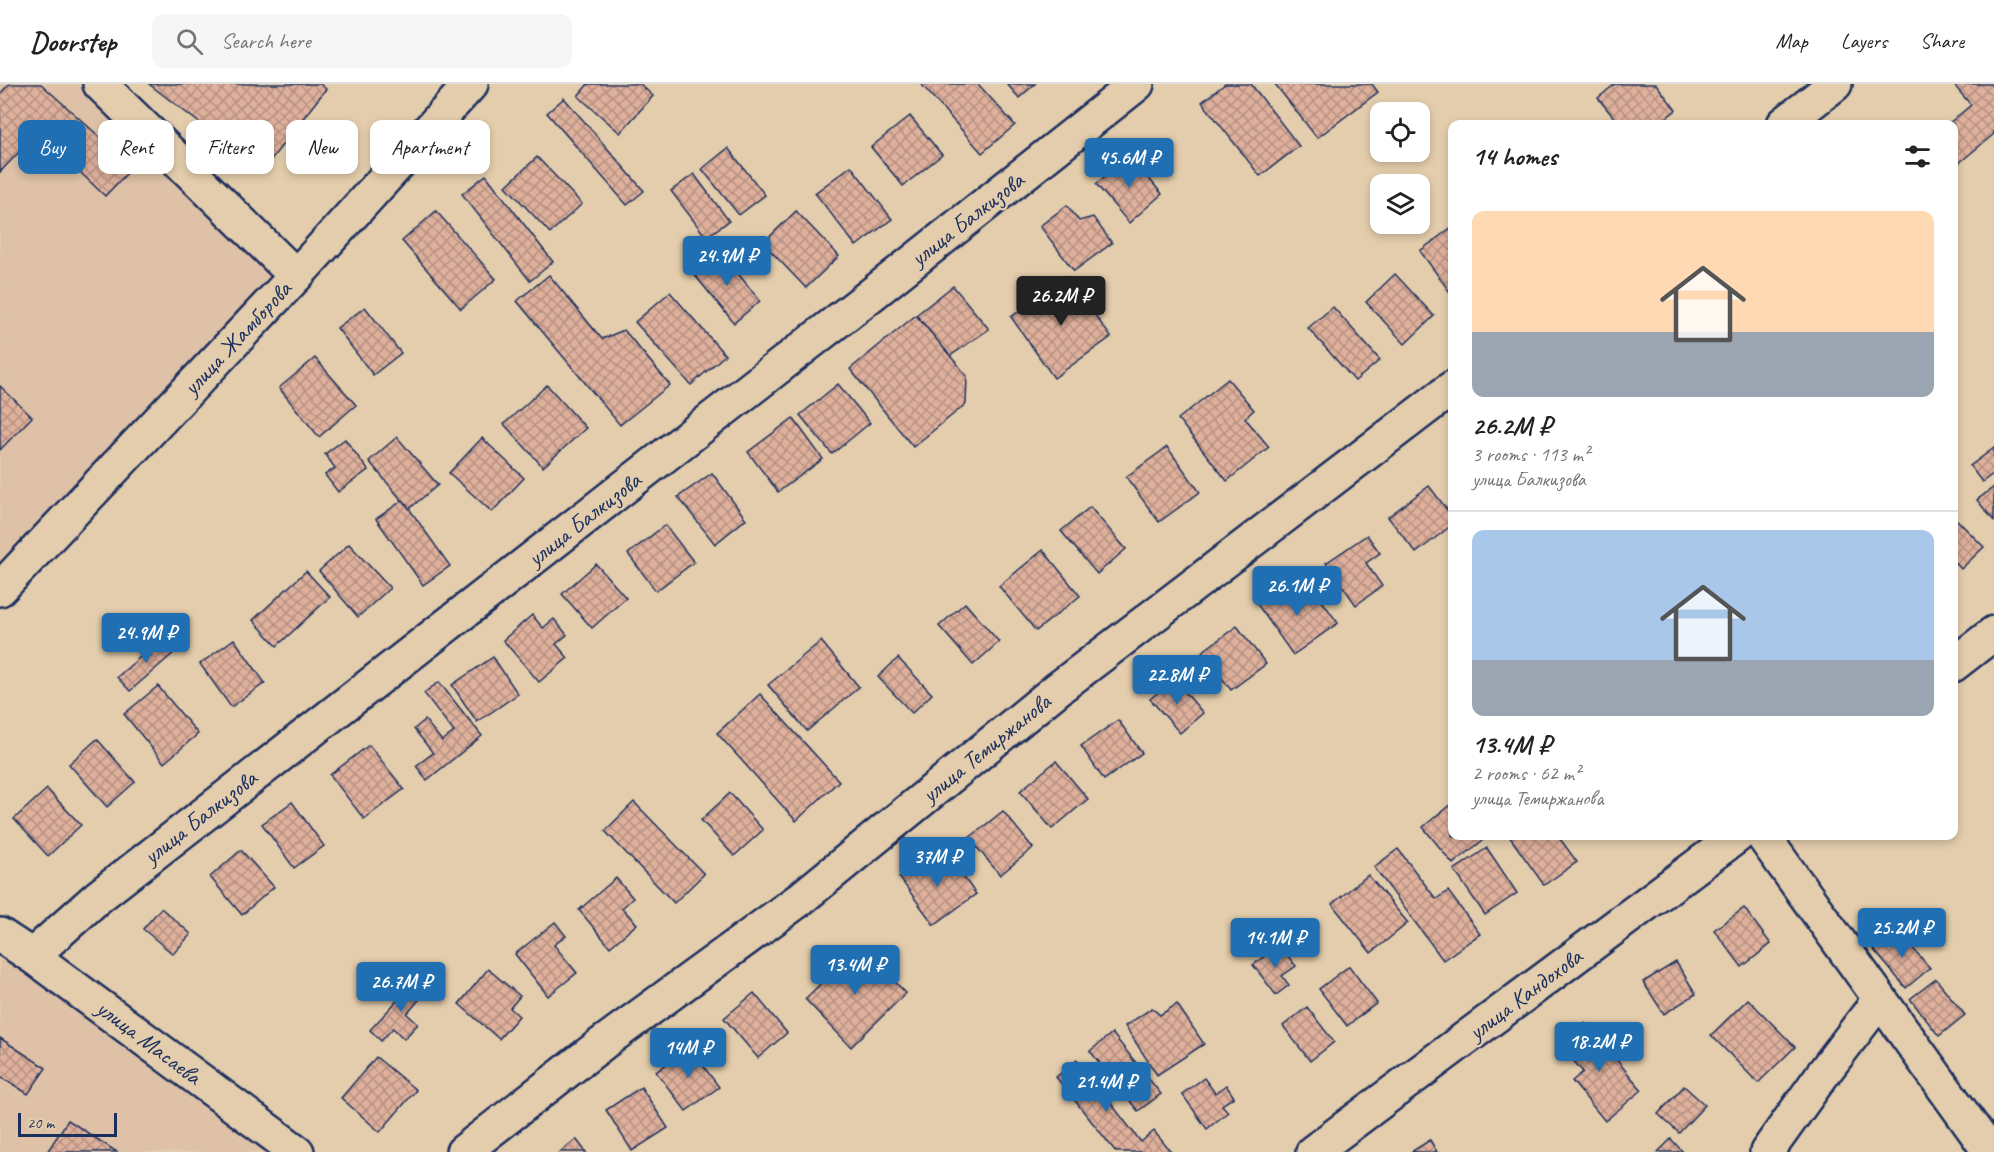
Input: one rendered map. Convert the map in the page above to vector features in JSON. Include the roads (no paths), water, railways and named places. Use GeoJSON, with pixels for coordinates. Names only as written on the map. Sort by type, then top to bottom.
{"type":"FeatureCollection","features":[{"type":"Feature","properties":{"kind":"street"},"geometry":{"type":"LineString","coordinates":[[100,84],[297,276]]}},
{"type":"Feature","properties":{"kind":"street","name":"улица Жамборова"},"geometry":{"type":"LineString","coordinates":[[0,589],[297,276],[471,84]]}},
{"type":"Feature","properties":{"kind":"street","name":"улица Балкизова"},"geometry":{"type":"LineString","coordinates":[[32,956],[98,897],[857,306],[1137,84]]}},
{"type":"Feature","properties":{"kind":"street"},"geometry":{"type":"LineString","coordinates":[[1789,120],[1835,84]]}},
{"type":"Feature","properties":{"kind":"street","name":"улица Темиржанова"},"geometry":{"type":"LineString","coordinates":[[463,1152],[603,1043],[800,900],[1060,687],[1448,391]]}},
{"type":"Feature","properties":{"kind":"street"},"geometry":{"type":"LineString","coordinates":[[1958,661],[1994,633]]}},
{"type":"Feature","properties":{"kind":"street","name":"улица Кандохова"},"geometry":{"type":"LineString","coordinates":[[1313,1152],[1732,840]]}},
{"type":"Feature","properties":{"kind":"street"},"geometry":{"type":"LineString","coordinates":[[1766,840],[1990,1152]]}},
{"type":"Feature","properties":{"kind":"street","name":"улица Масаева"},"geometry":{"type":"LineString","coordinates":[[0,935],[32,956],[297,1152]]}},
{"type":"Feature","properties":{"kind":"street"},"geometry":{"type":"LineString","coordinates":[[1767,1152],[1880,999]]}}]}
